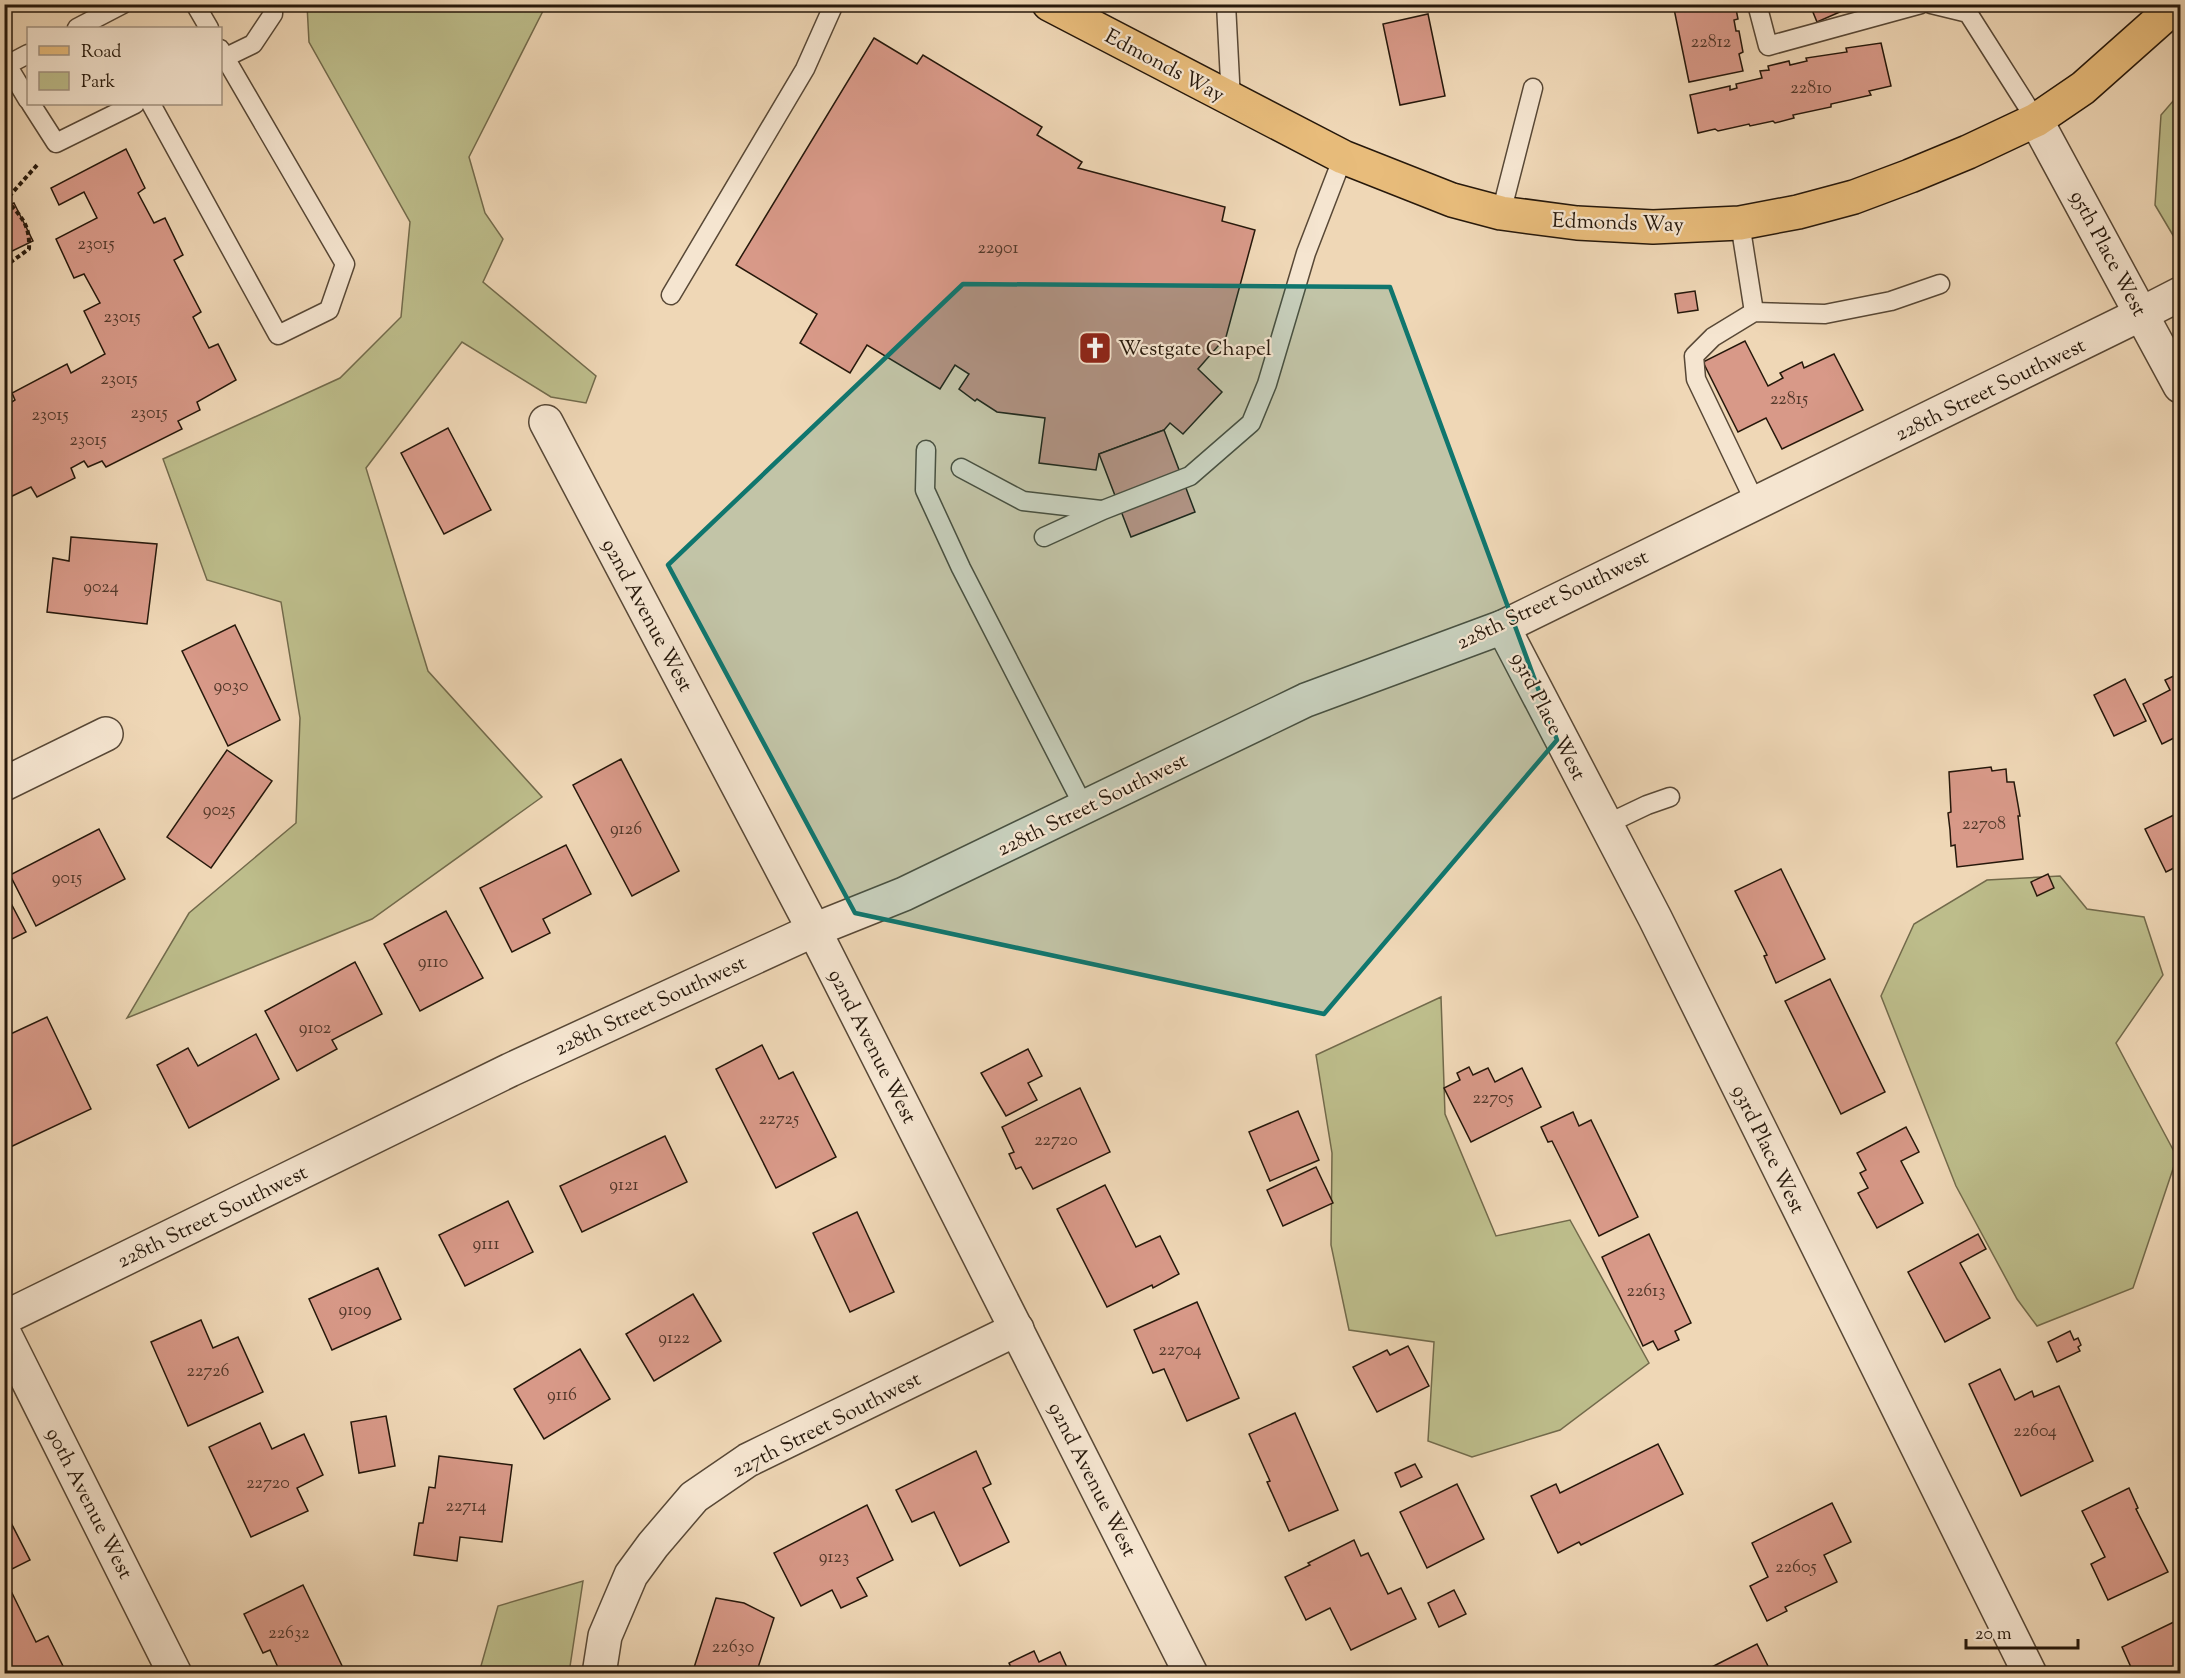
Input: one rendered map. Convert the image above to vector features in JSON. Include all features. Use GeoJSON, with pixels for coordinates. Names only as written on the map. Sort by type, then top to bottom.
{"type":"FeatureCollection","features":[{"type":"Feature","properties":{"kind":"main road","name":"Edmonds Way"},"geometry":{"type":"LineString","coordinates":[[1049,4],[1343,157],[1452,200],[1501,213],[1577,223],[1653,227],[1740,223],[1798,212],[1854,197],[1968,152],[2036,120],[2083,88],[2164,16],[2173,4]]}},
{"type":"Feature","properties":{"kind":"street","name":"95th Place West"},"geometry":{"type":"LineString","coordinates":[[2036,120],[2181,386]]}},
{"type":"Feature","properties":{"kind":"street","name":"228th Street Southwest"},"geometry":{"type":"LineString","coordinates":[[4,1318],[510,1070],[814,930],[904,894],[1306,700],[1503,627],[2181,294]]}},
{"type":"Feature","properties":{"kind":"street","name":"92nd Avenue West"},"geometry":{"type":"LineString","coordinates":[[546,422],[814,930],[1191,1674]]}},
{"type":"Feature","properties":{"kind":"street","name":"93rd Place West"},"geometry":{"type":"LineString","coordinates":[[1503,627],[1655,918],[2030,1674]]}},
{"type":"Feature","properties":{"kind":"street"},"geometry":{"type":"LineString","coordinates":[[4,784],[106,734]]}},
{"type":"Feature","properties":{"kind":"street","name":"227th Street Southwest"},"geometry":{"type":"LineString","coordinates":[[599,1674],[604,1636],[631,1575],[694,1497],[748,1460],[1017,1329]]}},
{"type":"Feature","properties":{"kind":"street","name":"90th Avenue West"},"geometry":{"type":"LineString","coordinates":[[4,1333],[175,1674]]}},
{"type":"Feature","properties":{"kind":"lane"},"geometry":{"type":"LineString","coordinates":[[79,27],[123,4]]}},
{"type":"Feature","properties":{"kind":"lane"},"geometry":{"type":"LineString","coordinates":[[195,4],[208,27]]}},
{"type":"Feature","properties":{"kind":"lane"},"geometry":{"type":"LineString","coordinates":[[152,105],[278,335],[329,310],[345,264],[222,56],[253,44],[273,14],[273,4]]}},
{"type":"Feature","properties":{"kind":"lane"},"geometry":{"type":"LineString","coordinates":[[671,295],[805,69],[834,4]]}},
{"type":"Feature","properties":{"kind":"lane"},"geometry":{"type":"LineString","coordinates":[[1226,4],[1231,100]]}},
{"type":"Feature","properties":{"kind":"lane"},"geometry":{"type":"LineString","coordinates":[[1757,4],[1768,46],[1921,4]]}},
{"type":"Feature","properties":{"kind":"lane"},"geometry":{"type":"LineString","coordinates":[[1931,4],[1969,7],[2036,120]]}},
{"type":"Feature","properties":{"kind":"lane"},"geometry":{"type":"LineString","coordinates":[[27,55],[7,65],[27,97]]}},
{"type":"Feature","properties":{"kind":"lane"},"geometry":{"type":"LineString","coordinates":[[1501,213],[1533,88]]}},
{"type":"Feature","properties":{"kind":"lane"},"geometry":{"type":"LineString","coordinates":[[32,105],[56,143],[133,105]]}},
{"type":"Feature","properties":{"kind":"lane"},"geometry":{"type":"LineString","coordinates":[[1044,537],[1103,510],[1190,476],[1251,423],[1267,384],[1306,253],[1343,157]]}},
{"type":"Feature","properties":{"kind":"lane"},"geometry":{"type":"LineString","coordinates":[[1740,223],[1754,312]]}},
{"type":"Feature","properties":{"kind":"lane"},"geometry":{"type":"LineString","coordinates":[[1755,502],[1696,380],[1694,356],[1713,337],[1754,312],[1825,314],[1891,301],[1940,284]]}},
{"type":"Feature","properties":{"kind":"lane"},"geometry":{"type":"LineString","coordinates":[[926,450],[924,490],[961,568],[1084,807]]}},
{"type":"Feature","properties":{"kind":"lane"},"geometry":{"type":"LineString","coordinates":[[961,468],[1023,501],[1103,510]]}},
{"type":"Feature","properties":{"kind":"lane"},"geometry":{"type":"LineString","coordinates":[[1605,825],[1670,797]]}},
{"type":"Feature","properties":{"kind":"path"},"geometry":{"type":"LineString","coordinates":[[4,267],[29,249],[30,233],[20,214],[6,202],[56,143]]}},
{"type":"Feature","properties":{"kind":"highlighted area"},"geometry":{"type":"Polygon","coordinates":[[[963,284],[1390,287],[1557,740],[1324,1014],[855,913],[668,565],[963,284]]]}},
{"type":"Feature","properties":{"kind":"green space"},"geometry":{"type":"Polygon","coordinates":[[[307,5],[546,5],[469,157],[485,213],[503,239],[483,282],[596,376],[586,403],[551,397],[462,342],[366,468],[428,671],[542,797],[372,919],[127,1018],[189,913],[296,823],[300,718],[281,602],[207,580],[163,459],[340,378],[401,317],[410,222],[309,42],[307,5]]]}},
{"type":"Feature","properties":{"kind":"green space"},"geometry":{"type":"Polygon","coordinates":[[[2180,93],[2180,241],[2177,242],[2155,205],[2161,115],[2180,93]]]}},
{"type":"Feature","properties":{"kind":"green space"},"geometry":{"type":"Polygon","coordinates":[[[2060,876],[2087,909],[2144,917],[2163,975],[2116,1043],[2177,1157],[2133,1288],[2037,1326],[2017,1299],[1956,1186],[1881,996],[1914,924],[1987,880],[2060,876]]]}},
{"type":"Feature","properties":{"kind":"green space"},"geometry":{"type":"Polygon","coordinates":[[[1441,997],[1445,1114],[1496,1236],[1570,1220],[1649,1363],[1560,1430],[1472,1457],[1428,1441],[1434,1342],[1349,1330],[1331,1245],[1332,1153],[1316,1055],[1441,997]]]}},
{"type":"Feature","properties":{"kind":"green space"},"geometry":{"type":"Polygon","coordinates":[[[583,1581],[569,1673],[479,1673],[498,1606],[583,1581]]]}},
{"type":"Feature","properties":{"kind":"building"},"geometry":{"type":"Polygon","coordinates":[[[1673,4],[1735,4],[1738,19],[1734,20],[1736,31],[1739,31],[1743,52],[1739,54],[1743,71],[1689,82],[1673,4]]]}},
{"type":"Feature","properties":{"kind":"building"},"geometry":{"type":"Polygon","coordinates":[[[1806,4],[1858,4],[1817,22],[1810,5],[1806,4]]]}},
{"type":"Feature","properties":{"kind":"building"},"geometry":{"type":"Polygon","coordinates":[[[1428,14],[1445,96],[1400,105],[1383,24],[1428,14]]]}},
{"type":"Feature","properties":{"kind":"building"},"geometry":{"type":"Polygon","coordinates":[[[874,38],[917,64],[923,55],[1042,127],[1037,135],[1082,162],[1078,168],[1225,207],[1222,221],[1255,230],[1226,337],[1198,369],[1222,392],[1183,434],[1170,423],[1164,430],[1099,454],[1096,470],[1039,463],[1045,418],[997,412],[977,399],[975,401],[959,389],[969,374],[955,365],[940,389],[867,345],[850,373],[800,343],[817,314],[736,265],[874,38]]]}},
{"type":"Feature","properties":{"kind":"building"},"geometry":{"type":"Polygon","coordinates":[[[1881,43],[1891,86],[1869,91],[1871,95],[1793,115],[1794,118],[1775,123],[1773,121],[1750,126],[1749,124],[1698,133],[1690,95],[1730,86],[1730,90],[1737,88],[1736,84],[1762,78],[1760,71],[1769,70],[1768,66],[1789,61],[1790,65],[1807,61],[1806,58],[1847,52],[1846,48],[1881,43]]]}},
{"type":"Feature","properties":{"kind":"building"},"geometry":{"type":"Polygon","coordinates":[[[126,149],[145,188],[138,193],[154,223],[165,218],[183,255],[174,260],[201,312],[193,317],[209,348],[218,344],[236,380],[197,402],[200,410],[178,421],[182,429],[106,467],[102,461],[88,467],[84,461],[71,468],[75,478],[37,497],[31,487],[4,500],[4,407],[15,400],[12,393],[67,364],[71,373],[105,354],[84,311],[100,303],[84,274],[74,278],[56,239],[97,218],[84,192],[59,205],[51,188],[126,149]]]}},
{"type":"Feature","properties":{"kind":"building"},"geometry":{"type":"Polygon","coordinates":[[[14,203],[33,241],[4,255],[4,207],[14,203]]]}},
{"type":"Feature","properties":{"kind":"building"},"geometry":{"type":"Polygon","coordinates":[[[1695,291],[1698,310],[1678,313],[1675,294],[1695,291]]]}},
{"type":"Feature","properties":{"kind":"building"},"geometry":{"type":"Polygon","coordinates":[[[1745,341],[1768,386],[1783,378],[1780,373],[1802,362],[1804,368],[1834,354],[1863,410],[1782,449],[1766,418],[1738,432],[1703,362],[1745,341]]]}},
{"type":"Feature","properties":{"kind":"building"},"geometry":{"type":"Polygon","coordinates":[[[448,428],[491,510],[444,534],[401,453],[448,428]]]}},
{"type":"Feature","properties":{"kind":"building"},"geometry":{"type":"Polygon","coordinates":[[[1164,430],[1195,512],[1131,537],[1099,454],[1164,430]]]}},
{"type":"Feature","properties":{"kind":"building"},"geometry":{"type":"Polygon","coordinates":[[[71,537],[157,544],[147,624],[47,612],[53,558],[69,561],[71,537]]]}},
{"type":"Feature","properties":{"kind":"building"},"geometry":{"type":"Polygon","coordinates":[[[235,625],[280,720],[228,746],[182,651],[235,625]]]}},
{"type":"Feature","properties":{"kind":"building"},"geometry":{"type":"Polygon","coordinates":[[[2180,673],[2180,735],[2162,744],[2143,704],[2170,690],[2165,680],[2180,673]]]}},
{"type":"Feature","properties":{"kind":"building"},"geometry":{"type":"Polygon","coordinates":[[[2125,679],[2146,721],[2114,736],[2094,695],[2125,679]]]}},
{"type":"Feature","properties":{"kind":"building"},"geometry":{"type":"Polygon","coordinates":[[[227,750],[272,781],[211,868],[167,837],[227,750]]]}},
{"type":"Feature","properties":{"kind":"building"},"geometry":{"type":"Polygon","coordinates":[[[621,759],[679,871],[632,896],[573,785],[621,759]]]}},
{"type":"Feature","properties":{"kind":"building"},"geometry":{"type":"Polygon","coordinates":[[[1991,767],[1992,771],[2006,769],[2007,782],[2014,782],[2020,816],[2018,816],[2023,859],[1957,867],[1955,845],[1951,846],[1948,813],[1951,812],[1949,772],[1991,767]]]}},
{"type":"Feature","properties":{"kind":"building"},"geometry":{"type":"Polygon","coordinates":[[[2180,812],[2180,865],[2166,872],[2145,829],[2180,812]]]}},
{"type":"Feature","properties":{"kind":"building"},"geometry":{"type":"Polygon","coordinates":[[[99,829],[125,879],[36,926],[10,875],[99,829]]]}},
{"type":"Feature","properties":{"kind":"building"},"geometry":{"type":"Polygon","coordinates":[[[566,845],[591,894],[543,919],[550,933],[512,952],[480,888],[566,845]]]}},
{"type":"Feature","properties":{"kind":"building"},"geometry":{"type":"Polygon","coordinates":[[[1781,869],[1825,959],[1776,983],[1764,956],[1767,955],[1735,891],[1781,869]]]}},
{"type":"Feature","properties":{"kind":"building"},"geometry":{"type":"Polygon","coordinates":[[[2048,874],[2054,888],[2037,896],[2031,882],[2048,874]]]}},
{"type":"Feature","properties":{"kind":"building"},"geometry":{"type":"Polygon","coordinates":[[[4,890],[26,932],[4,943],[4,890]]]}},
{"type":"Feature","properties":{"kind":"building"},"geometry":{"type":"Polygon","coordinates":[[[446,911],[483,978],[420,1011],[384,944],[446,911]]]}},
{"type":"Feature","properties":{"kind":"building"},"geometry":{"type":"Polygon","coordinates":[[[355,962],[382,1014],[332,1040],[337,1049],[297,1071],[265,1011],[355,962]]]}},
{"type":"Feature","properties":{"kind":"building"},"geometry":{"type":"Polygon","coordinates":[[[1830,979],[1885,1092],[1841,1114],[1785,1001],[1830,979]]]}},
{"type":"Feature","properties":{"kind":"building"},"geometry":{"type":"Polygon","coordinates":[[[47,1017],[91,1109],[4,1150],[4,1037],[47,1017]]]}},
{"type":"Feature","properties":{"kind":"building"},"geometry":{"type":"Polygon","coordinates":[[[256,1034],[279,1079],[189,1128],[157,1065],[188,1048],[198,1066],[256,1034]]]}},
{"type":"Feature","properties":{"kind":"building"},"geometry":{"type":"Polygon","coordinates":[[[762,1045],[779,1079],[793,1072],[836,1157],[776,1188],[716,1069],[762,1045]]]}},
{"type":"Feature","properties":{"kind":"building"},"geometry":{"type":"Polygon","coordinates":[[[1028,1049],[1042,1076],[1028,1083],[1037,1100],[1006,1116],[981,1073],[1028,1049]]]}},
{"type":"Feature","properties":{"kind":"building"},"geometry":{"type":"Polygon","coordinates":[[[1469,1067],[1473,1075],[1488,1068],[1495,1082],[1522,1068],[1541,1107],[1471,1142],[1444,1088],[1460,1080],[1457,1073],[1469,1067]]]}},
{"type":"Feature","properties":{"kind":"building"},"geometry":{"type":"Polygon","coordinates":[[[1080,1088],[1110,1152],[1033,1189],[1021,1167],[1016,1169],[1009,1154],[1014,1152],[1002,1127],[1080,1088]]]}},
{"type":"Feature","properties":{"kind":"building"},"geometry":{"type":"Polygon","coordinates":[[[1298,1111],[1319,1160],[1270,1181],[1249,1132],[1298,1111]]]}},
{"type":"Feature","properties":{"kind":"building"},"geometry":{"type":"Polygon","coordinates":[[[1573,1112],[1579,1126],[1591,1120],[1638,1217],[1599,1236],[1552,1141],[1548,1142],[1541,1127],[1573,1112]]]}},
{"type":"Feature","properties":{"kind":"building"},"geometry":{"type":"Polygon","coordinates":[[[1906,1127],[1919,1152],[1901,1161],[1923,1203],[1877,1228],[1858,1193],[1868,1188],[1860,1173],[1866,1170],[1857,1153],[1906,1127]]]}},
{"type":"Feature","properties":{"kind":"building"},"geometry":{"type":"Polygon","coordinates":[[[665,1136],[687,1182],[582,1232],[560,1186],[665,1136]]]}},
{"type":"Feature","properties":{"kind":"building"},"geometry":{"type":"Polygon","coordinates":[[[1316,1167],[1333,1203],[1283,1226],[1267,1190],[1316,1167]]]}},
{"type":"Feature","properties":{"kind":"building"},"geometry":{"type":"Polygon","coordinates":[[[1105,1185],[1136,1247],[1160,1236],[1179,1274],[1153,1288],[1152,1285],[1107,1307],[1057,1209],[1105,1185]]]}},
{"type":"Feature","properties":{"kind":"building"},"geometry":{"type":"Polygon","coordinates":[[[508,1201],[533,1252],[465,1286],[439,1235],[508,1201]]]}},
{"type":"Feature","properties":{"kind":"building"},"geometry":{"type":"Polygon","coordinates":[[[857,1212],[894,1292],[850,1312],[813,1233],[857,1212]]]}},
{"type":"Feature","properties":{"kind":"building"},"geometry":{"type":"Polygon","coordinates":[[[1649,1234],[1691,1323],[1675,1331],[1679,1340],[1658,1350],[1653,1341],[1643,1346],[1602,1257],[1649,1234]]]}},
{"type":"Feature","properties":{"kind":"building"},"geometry":{"type":"Polygon","coordinates":[[[1978,1234],[1986,1249],[1960,1263],[1990,1318],[1945,1342],[1908,1272],[1978,1234]]]}},
{"type":"Feature","properties":{"kind":"building"},"geometry":{"type":"Polygon","coordinates":[[[378,1268],[401,1319],[332,1350],[309,1299],[378,1268]]]}},
{"type":"Feature","properties":{"kind":"building"},"geometry":{"type":"Polygon","coordinates":[[[693,1294],[721,1341],[654,1381],[626,1334],[693,1294]]]}},
{"type":"Feature","properties":{"kind":"building"},"geometry":{"type":"Polygon","coordinates":[[[1197,1302],[1239,1398],[1187,1421],[1164,1369],[1153,1373],[1134,1330],[1197,1302]]]}},
{"type":"Feature","properties":{"kind":"building"},"geometry":{"type":"Polygon","coordinates":[[[201,1320],[213,1348],[238,1337],[263,1392],[188,1426],[151,1342],[201,1320]]]}},
{"type":"Feature","properties":{"kind":"building"},"geometry":{"type":"Polygon","coordinates":[[[2070,1331],[2074,1340],[2078,1338],[2081,1345],[2078,1347],[2080,1351],[2057,1362],[2048,1342],[2070,1331]]]}},
{"type":"Feature","properties":{"kind":"building"},"geometry":{"type":"Polygon","coordinates":[[[1408,1346],[1429,1386],[1377,1412],[1353,1367],[1387,1350],[1390,1355],[1408,1346]]]}},
{"type":"Feature","properties":{"kind":"building"},"geometry":{"type":"Polygon","coordinates":[[[580,1349],[610,1399],[544,1439],[514,1389],[580,1349]]]}},
{"type":"Feature","properties":{"kind":"building"},"geometry":{"type":"Polygon","coordinates":[[[2000,1369],[2015,1400],[2032,1391],[2034,1397],[2059,1386],[2093,1461],[2021,1496],[1969,1384],[2000,1369]]]}},
{"type":"Feature","properties":{"kind":"building"},"geometry":{"type":"Polygon","coordinates":[[[1295,1413],[1338,1510],[1289,1531],[1249,1434],[1295,1413]]]}},
{"type":"Feature","properties":{"kind":"building"},"geometry":{"type":"Polygon","coordinates":[[[386,1416],[395,1466],[359,1473],[351,1422],[386,1416]]]}},
{"type":"Feature","properties":{"kind":"building"},"geometry":{"type":"Polygon","coordinates":[[[260,1423],[272,1449],[304,1434],[323,1475],[297,1488],[308,1511],[251,1537],[209,1447],[260,1423]]]}},
{"type":"Feature","properties":{"kind":"building"},"geometry":{"type":"Polygon","coordinates":[[[1658,1444],[1683,1494],[1581,1545],[1579,1542],[1558,1553],[1531,1496],[1556,1484],[1560,1493],[1658,1444]]]}},
{"type":"Feature","properties":{"kind":"building"},"geometry":{"type":"Polygon","coordinates":[[[976,1451],[991,1484],[983,1488],[1009,1542],[960,1566],[934,1512],[912,1522],[896,1490],[976,1451]]]}},
{"type":"Feature","properties":{"kind":"building"},"geometry":{"type":"Polygon","coordinates":[[[439,1456],[512,1465],[502,1542],[460,1537],[457,1561],[414,1555],[419,1523],[423,1523],[429,1487],[435,1488],[439,1456]]]}},
{"type":"Feature","properties":{"kind":"building"},"geometry":{"type":"Polygon","coordinates":[[[1415,1464],[1422,1477],[1401,1487],[1395,1473],[1415,1464]]]}},
{"type":"Feature","properties":{"kind":"building"},"geometry":{"type":"Polygon","coordinates":[[[1457,1484],[1484,1539],[1427,1568],[1400,1512],[1457,1484]]]}},
{"type":"Feature","properties":{"kind":"building"},"geometry":{"type":"Polygon","coordinates":[[[2129,1488],[2138,1508],[2136,1509],[2168,1572],[2108,1600],[2091,1564],[2105,1557],[2082,1511],[2129,1488]]]}},
{"type":"Feature","properties":{"kind":"building"},"geometry":{"type":"Polygon","coordinates":[[[1832,1503],[1851,1542],[1824,1555],[1837,1582],[1785,1607],[1787,1611],[1767,1621],[1750,1586],[1768,1577],[1752,1543],[1832,1503]]]}},
{"type":"Feature","properties":{"kind":"building"},"geometry":{"type":"Polygon","coordinates":[[[867,1505],[893,1560],[857,1578],[867,1596],[841,1608],[832,1590],[801,1606],[774,1553],[867,1505]]]}},
{"type":"Feature","properties":{"kind":"building"},"geometry":{"type":"Polygon","coordinates":[[[4,1509],[30,1560],[4,1573],[4,1509]]]}},
{"type":"Feature","properties":{"kind":"building"},"geometry":{"type":"Polygon","coordinates":[[[1354,1540],[1361,1556],[1368,1553],[1388,1594],[1401,1588],[1416,1619],[1351,1650],[1330,1608],[1306,1620],[1285,1577],[1354,1540]]]}},
{"type":"Feature","properties":{"kind":"building"},"geometry":{"type":"Polygon","coordinates":[[[303,1585],[346,1674],[281,1674],[270,1650],[263,1653],[244,1614],[303,1585]]]}},
{"type":"Feature","properties":{"kind":"building"},"geometry":{"type":"Polygon","coordinates":[[[1454,1590],[1466,1614],[1439,1627],[1428,1603],[1454,1590]]]}},
{"type":"Feature","properties":{"kind":"building"},"geometry":{"type":"Polygon","coordinates":[[[12,1593],[36,1642],[48,1636],[67,1674],[4,1674],[4,1597],[12,1593]]]}},
{"type":"Feature","properties":{"kind":"building"},"geometry":{"type":"Polygon","coordinates":[[[716,1598],[744,1603],[774,1618],[756,1674],[692,1674],[716,1598]]]}},
{"type":"Feature","properties":{"kind":"building"},"geometry":{"type":"Polygon","coordinates":[[[2180,1619],[2180,1674],[2134,1674],[2122,1647],[2180,1619]]]}},
{"type":"Feature","properties":{"kind":"building"},"geometry":{"type":"Polygon","coordinates":[[[1757,1644],[1772,1674],[1698,1674],[1757,1644]]]}},
{"type":"Feature","properties":{"kind":"building"},"geometry":{"type":"Polygon","coordinates":[[[1034,1651],[1039,1662],[1060,1652],[1070,1674],[1014,1674],[1009,1663],[1034,1651]]]}},
{"type":"Feature","properties":{"kind":"place","name":"Westgate Chapel"},"geometry":{"type":"Point","coordinates":[1095,348]}}]}
